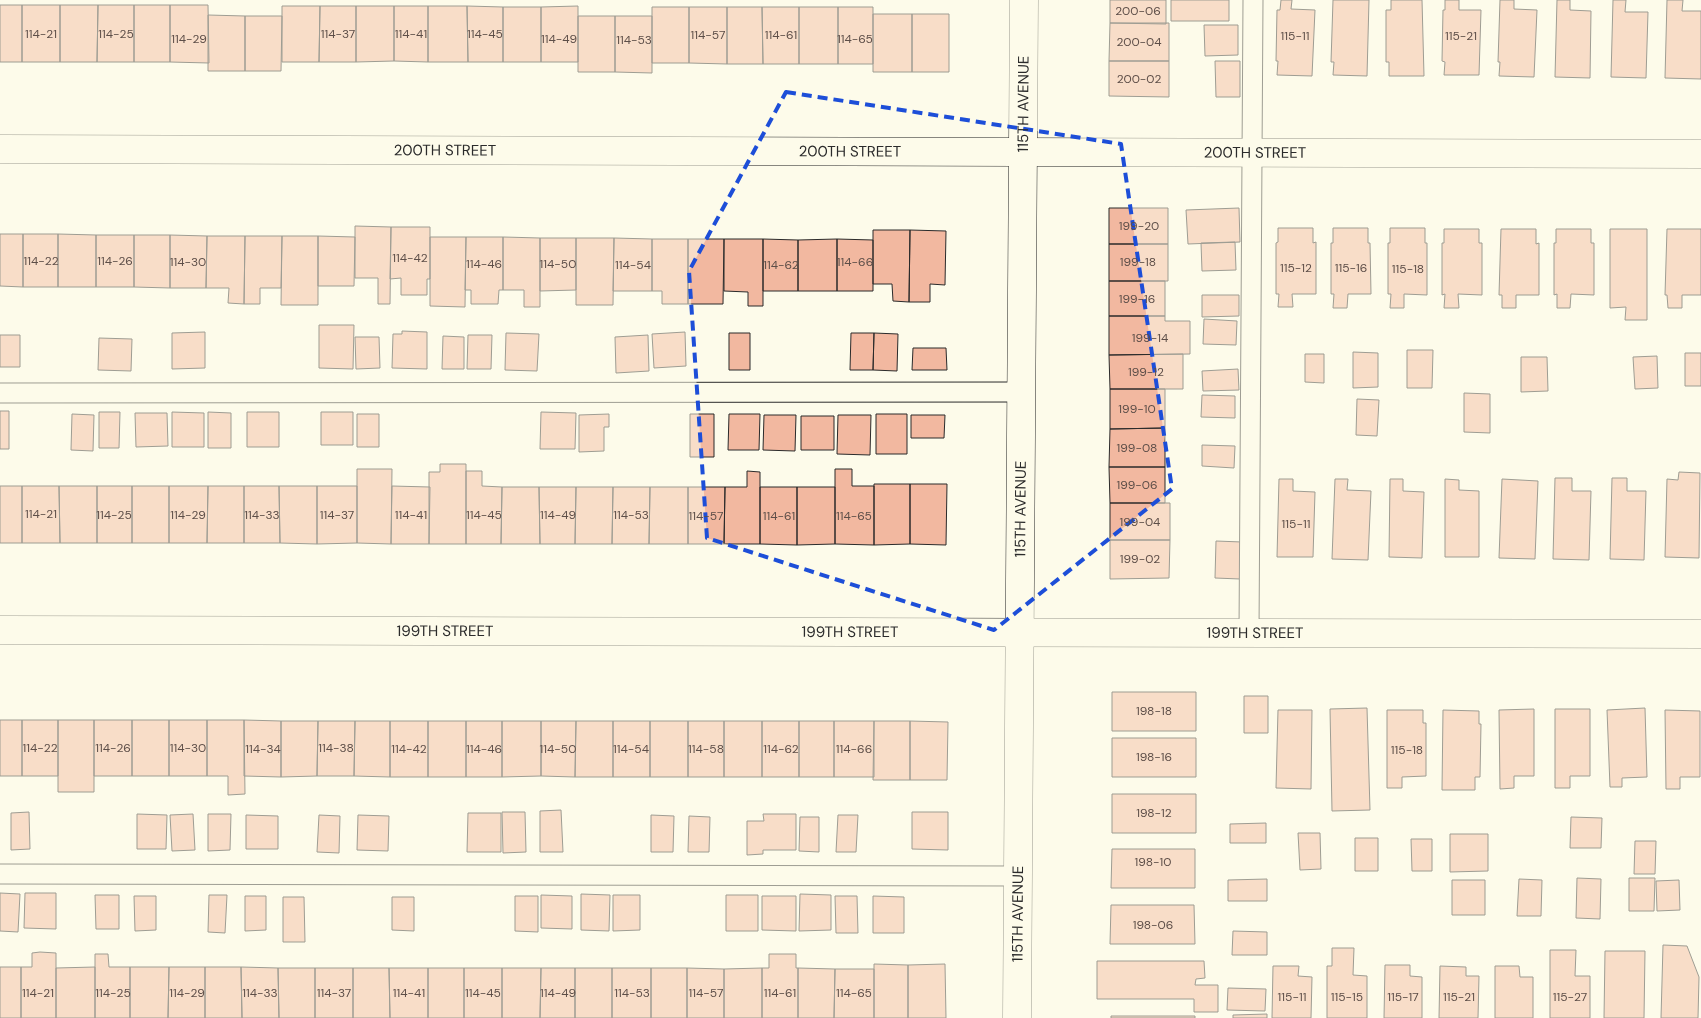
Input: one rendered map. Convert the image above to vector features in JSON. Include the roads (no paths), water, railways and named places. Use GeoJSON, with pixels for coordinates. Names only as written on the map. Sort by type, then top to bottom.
{"type":"FeatureCollection","features":[{"type":"Feature","properties":{"kind":"street","name":"115TH AVENUE"},"geometry":{"type":"LineString","coordinates":[[1017,1018],[1024,0]]}},
{"type":"Feature","properties":{"kind":"street","name":"200TH STREET"},"geometry":{"type":"LineString","coordinates":[[0,149],[1701,154]]}},
{"type":"Feature","properties":{"kind":"street","name":"199TH STREET"},"geometry":{"type":"LineString","coordinates":[[0,630],[1701,634]]}},
{"type":"Feature","properties":{"kind":"lane"},"geometry":{"type":"LineString","coordinates":[[1249,633],[1253,0]]}},
{"type":"Feature","properties":{"kind":"lane"},"geometry":{"type":"LineString","coordinates":[[0,393],[1021,392]]}},
{"type":"Feature","properties":{"kind":"lane"},"geometry":{"type":"LineString","coordinates":[[0,874],[1018,876]]}}]}
